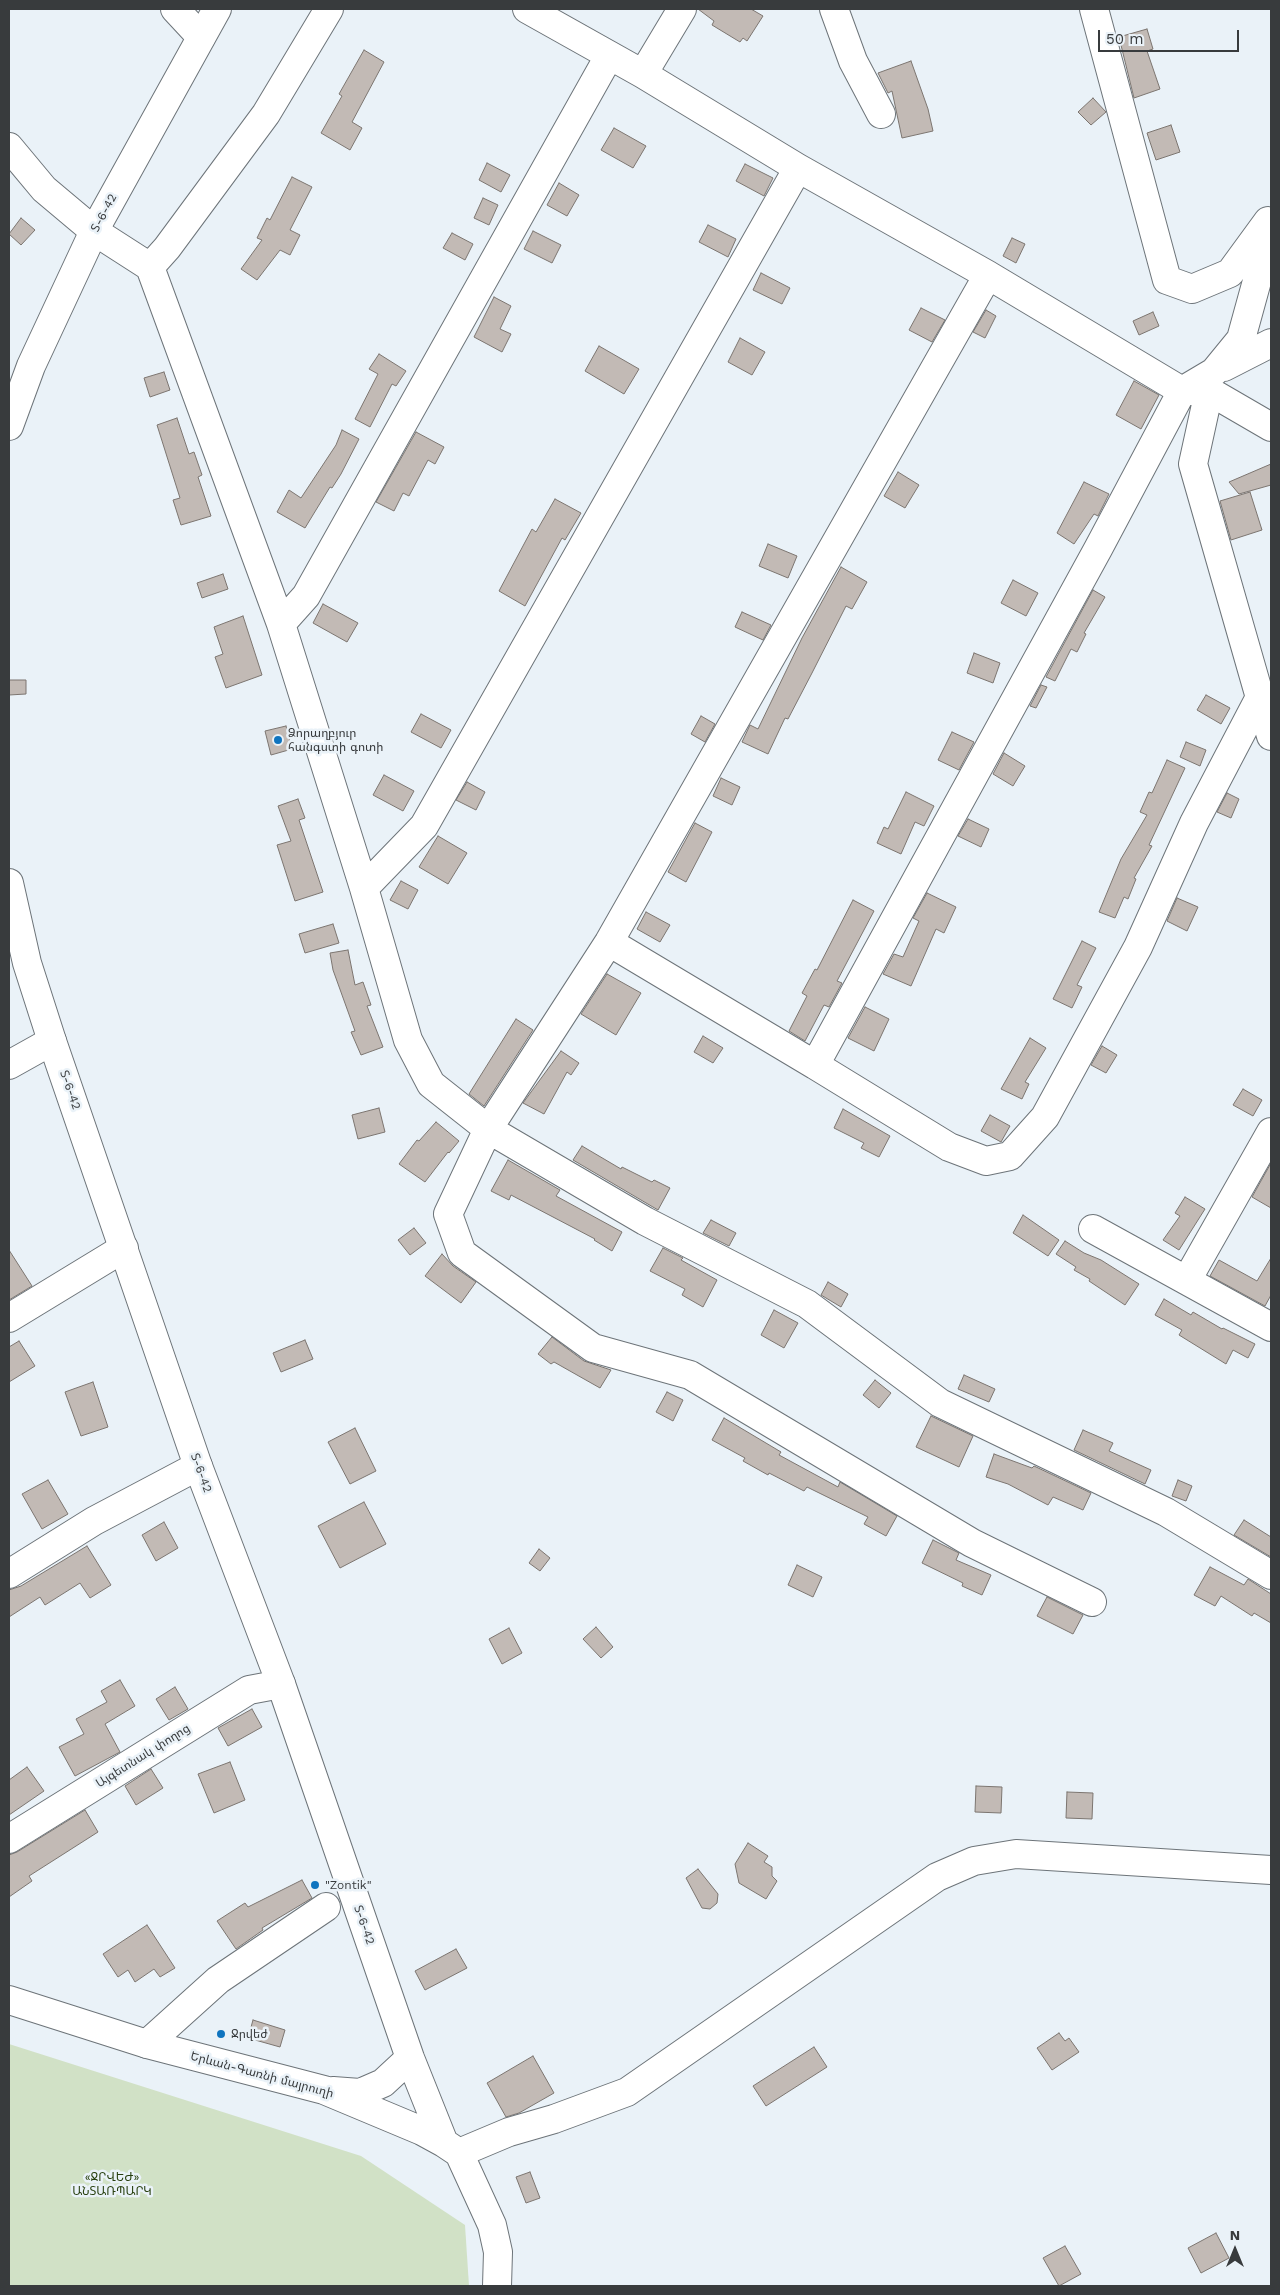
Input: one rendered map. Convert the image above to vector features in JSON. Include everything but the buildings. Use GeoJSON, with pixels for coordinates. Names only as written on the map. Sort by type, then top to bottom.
{"type":"FeatureCollection","features":[{"type":"Feature","properties":{"kind":"street"},"geometry":{"type":"LineString","coordinates":[[175,9],[201,37]]}},
{"type":"Feature","properties":{"kind":"street","name":"Տ-6-42"},"geometry":{"type":"LineString","coordinates":[[9,426],[30,366],[94,231],[218,9]]}},
{"type":"Feature","properties":{"kind":"street"},"geometry":{"type":"LineString","coordinates":[[150,266],[167,248],[266,114],[329,9]]}},
{"type":"Feature","properties":{"kind":"street"},"geometry":{"type":"LineString","coordinates":[[526,9],[643,74],[798,168],[988,275],[1182,391]]}},
{"type":"Feature","properties":{"kind":"street"},"geometry":{"type":"LineString","coordinates":[[643,74],[682,9]]}},
{"type":"Feature","properties":{"kind":"street"},"geometry":{"type":"LineString","coordinates":[[834,9],[853,61],[881,114]]}},
{"type":"Feature","properties":{"kind":"street"},"geometry":{"type":"LineString","coordinates":[[1094,9],[1167,280],[1192,289],[1230,273],[1271,216]]}},
{"type":"Feature","properties":{"kind":"street"},"geometry":{"type":"LineString","coordinates":[[281,624],[306,596],[608,56]]}},
{"type":"Feature","properties":{"kind":"street"},"geometry":{"type":"LineString","coordinates":[[9,147],[44,189],[94,231],[150,266],[281,624],[364,888],[408,1040],[431,1084],[488,1130],[645,1220],[807,1304],[940,1403],[1166,1512],[1271,1575]]}},
{"type":"Feature","properties":{"kind":"street"},"geometry":{"type":"LineString","coordinates":[[364,888],[424,826],[798,168]]}},
{"type":"Feature","properties":{"kind":"street"},"geometry":{"type":"LineString","coordinates":[[1271,230],[1241,339],[1212,382],[1192,464],[1271,736]]}},
{"type":"Feature","properties":{"kind":"street"},"geometry":{"type":"LineString","coordinates":[[988,275],[610,942],[488,1130],[448,1214],[462,1253],[593,1348],[690,1375],[972,1543],[1092,1602]]}},
{"type":"Feature","properties":{"kind":"street"},"geometry":{"type":"LineString","coordinates":[[815,1065],[1098,549],[1182,391],[1212,382],[1271,343]]}},
{"type":"Feature","properties":{"kind":"street"},"geometry":{"type":"LineString","coordinates":[[1212,382],[1271,427]]}},
{"type":"Feature","properties":{"kind":"street"},"geometry":{"type":"LineString","coordinates":[[610,942],[949,1147],[986,1162],[1010,1156],[1045,1117],[1138,947],[1194,823],[1259,699]]}},
{"type":"Feature","properties":{"kind":"street","name":"Տ-6-42"},"geometry":{"type":"LineString","coordinates":[[9,884],[27,963],[52,1041],[198,1466],[281,1684],[410,2058],[452,2148]]}},
{"type":"Feature","properties":{"kind":"street"},"geometry":{"type":"LineString","coordinates":[[9,1065],[52,1041]]}},
{"type":"Feature","properties":{"kind":"street"},"geometry":{"type":"LineString","coordinates":[[1186,1280],[1271,1132]]}},
{"type":"Feature","properties":{"kind":"street"},"geometry":{"type":"LineString","coordinates":[[1093,1229],[1271,1327]]}},
{"type":"Feature","properties":{"kind":"street"},"geometry":{"type":"LineString","coordinates":[[9,1318],[124,1248]]}},
{"type":"Feature","properties":{"kind":"street"},"geometry":{"type":"LineString","coordinates":[[9,1574],[94,1520],[198,1466]]}},
{"type":"Feature","properties":{"kind":"street","name":"Այգետնակ փողոց"},"geometry":{"type":"LineString","coordinates":[[9,1839],[249,1690],[281,1684]]}},
{"type":"Feature","properties":{"kind":"street"},"geometry":{"type":"LineString","coordinates":[[497,2286],[498,2252],[492,2224],[452,2148],[554,2119],[627,2092],[937,1877],[974,1861],[1016,1854],[1271,1870]]}},
{"type":"Feature","properties":{"kind":"street"},"geometry":{"type":"LineString","coordinates":[[147,2044],[218,1980],[326,1907]]}},
{"type":"Feature","properties":{"kind":"street","name":"Երևան-Գառնի մայրուղի"},"geometry":{"type":"LineString","coordinates":[[9,2000],[147,2044],[324,2090],[422,2131],[452,2148]]}},
{"type":"Feature","properties":{"kind":"street"},"geometry":{"type":"LineString","coordinates":[[324,2090],[360,2093],[383,2084],[410,2058]]}},
{"type":"Feature","properties":{"kind":"green space","name":"«ՋՐՎԵԺ» ԱՆՏԱՌՊԱՐԿ"},"geometry":{"type":"Polygon","coordinates":[[[9,2044],[361,2156],[465,2225],[469,2286],[9,2286],[9,2044]]]}},
{"type":"Feature","properties":{"kind":"place","name":"Ձորաղբյուր հանգստի գոտի"},"geometry":{"type":"Point","coordinates":[278,740]}},
{"type":"Feature","properties":{"kind":"place","name":"\"Zontik\""},"geometry":{"type":"Point","coordinates":[315,1885]}},
{"type":"Feature","properties":{"kind":"place","name":"Ջրվեժ"},"geometry":{"type":"Point","coordinates":[221,2034]}}]}
